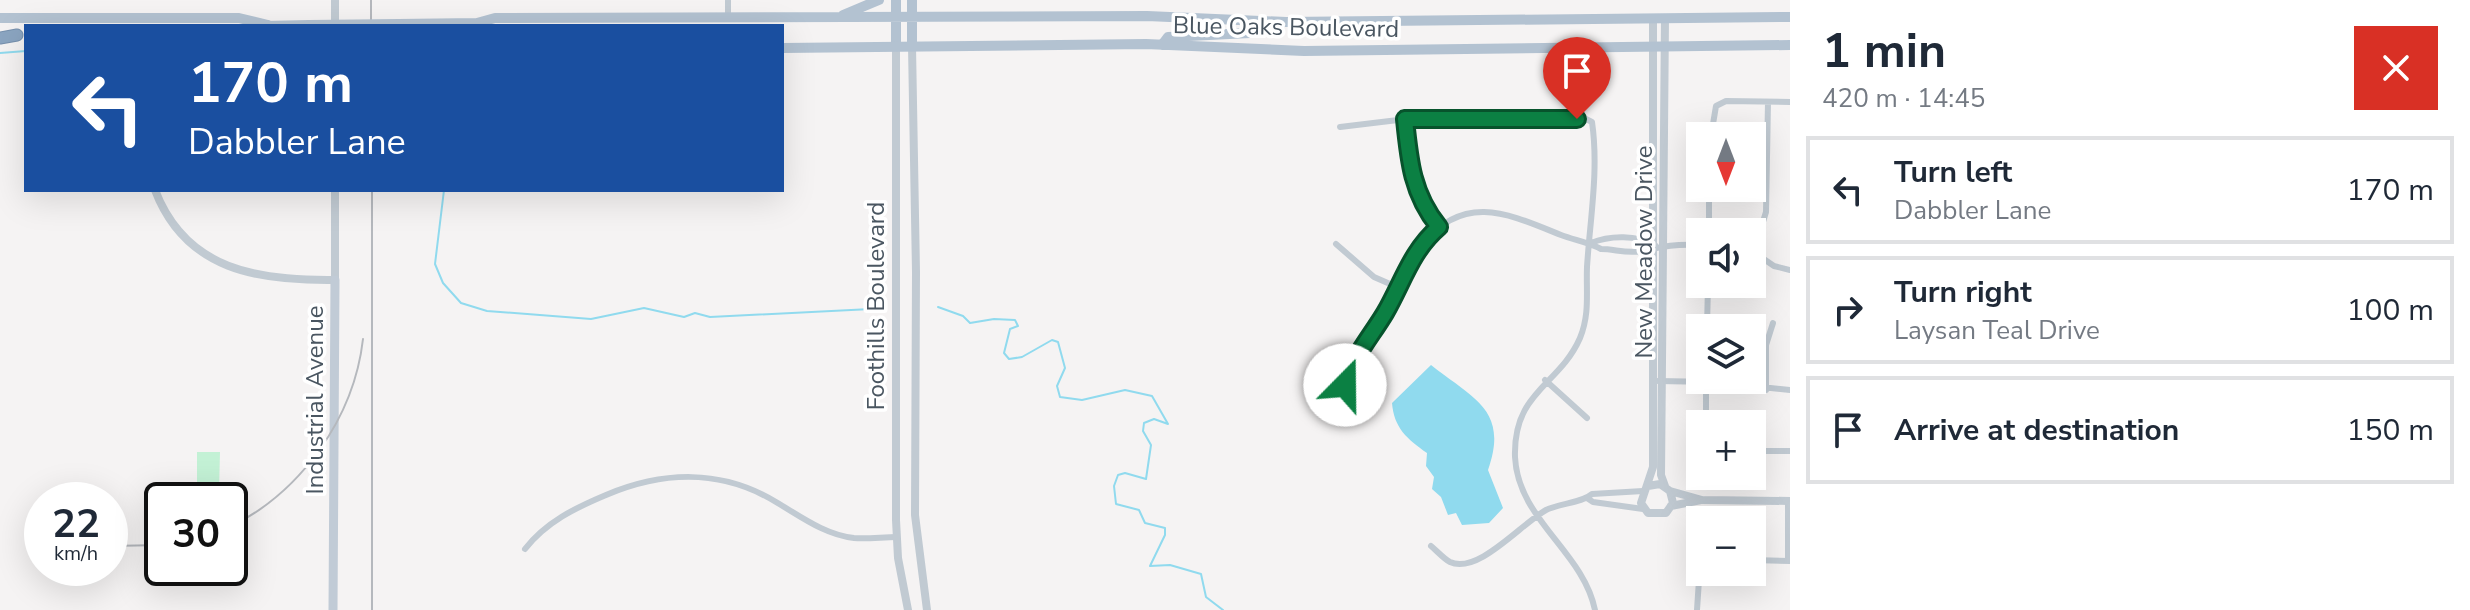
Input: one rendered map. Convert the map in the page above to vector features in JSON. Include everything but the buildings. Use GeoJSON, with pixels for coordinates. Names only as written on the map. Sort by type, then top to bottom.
{"type":"FeatureCollection","features":[{"type":"Feature","properties":{"kind":"highway"},"geometry":{"type":"LineString","coordinates":[[0,36],[22,35]]}},
{"type":"Feature","properties":{"kind":"main road"},"geometry":{"type":"LineString","coordinates":[[833,18],[879,0]]}},
{"type":"Feature","properties":{"kind":"main road","name":"Foothills Boulevard"},"geometry":{"type":"LineString","coordinates":[[896,0],[896,46]]}},
{"type":"Feature","properties":{"kind":"main road","name":"Foothills Boulevard"},"geometry":{"type":"LineString","coordinates":[[912,0],[912,46]]}},
{"type":"Feature","properties":{"kind":"main road","name":"Blue Oaks Boulevard"},"geometry":{"type":"LineString","coordinates":[[484,24],[495,18],[1147,16],[1286,22],[1790,17]]}},
{"type":"Feature","properties":{"kind":"main road"},"geometry":{"type":"LineString","coordinates":[[719,24],[728,17]]}},
{"type":"Feature","properties":{"kind":"main road","name":"Blue Oaks Boulevard"},"geometry":{"type":"LineString","coordinates":[[0,18],[239,18],[259,24]]}},
{"type":"Feature","properties":{"kind":"main road"},"geometry":{"type":"LineString","coordinates":[[1162,45],[1168,37],[1250,33],[1286,22]]}},
{"type":"Feature","properties":{"kind":"main road","name":"Blue Oaks Boulevard"},"geometry":{"type":"LineString","coordinates":[[784,48],[1162,45],[1304,51],[1790,45]]}},
{"type":"Feature","properties":{"kind":"main road","name":"Industrial Avenue"},"geometry":{"type":"LineString","coordinates":[[333,610],[335,280]]}},
{"type":"Feature","properties":{"kind":"street"},"geometry":{"type":"LineString","coordinates":[[335,0],[335,24]]}},
{"type":"Feature","properties":{"kind":"street"},"geometry":{"type":"LineString","coordinates":[[728,0],[728,17]]}},
{"type":"Feature","properties":{"kind":"street","name":"New Meadow Drive"},"geometry":{"type":"LineString","coordinates":[[1643,509],[1653,467],[1658,381],[1665,46],[1659,18]]}},
{"type":"Feature","properties":{"kind":"street","name":"New Meadow Drive"},"geometry":{"type":"LineString","coordinates":[[1659,18],[1653,46],[1660,245]]}},
{"type":"Feature","properties":{"kind":"street","name":"Foothills Boulevard"},"geometry":{"type":"LineString","coordinates":[[896,46],[897,537],[908,610]]}},
{"type":"Feature","properties":{"kind":"street","name":"Foothills Boulevard"},"geometry":{"type":"LineString","coordinates":[[912,46],[917,536],[927,610]]}},
{"type":"Feature","properties":{"kind":"street"},"geometry":{"type":"LineString","coordinates":[[1713,122],[1716,106],[1726,101],[1790,102]]}},
{"type":"Feature","properties":{"kind":"street"},"geometry":{"type":"LineString","coordinates":[[1764,218],[1768,102]]}},
{"type":"Feature","properties":{"kind":"street"},"geometry":{"type":"LineString","coordinates":[[1340,127],[1405,119],[1584,118],[1592,122],[1594,200],[1588,306],[1583,330],[1572,351],[1545,380],[1524,411],[1515,444],[1518,479],[1537,515],[1577,565],[1595,610]]}},
{"type":"Feature","properties":{"kind":"street"},"geometry":{"type":"LineString","coordinates":[[1405,119],[1415,188],[1439,227]]}},
{"type":"Feature","properties":{"kind":"street"},"geometry":{"type":"LineString","coordinates":[[156,192],[173,223],[200,251],[221,263],[244,274],[278,280],[335,280]]}},
{"type":"Feature","properties":{"kind":"street","name":"Industrial Avenue"},"geometry":{"type":"LineString","coordinates":[[335,192],[335,280]]}},
{"type":"Feature","properties":{"kind":"street"},"geometry":{"type":"LineString","coordinates":[[1345,385],[1356,354],[1413,255],[1439,227],[1465,215],[1502,212],[1619,251],[1686,245]]}},
{"type":"Feature","properties":{"kind":"street"},"geometry":{"type":"LineString","coordinates":[[1591,243],[1601,238],[1642,238],[1660,245]]}},
{"type":"Feature","properties":{"kind":"street"},"geometry":{"type":"LineString","coordinates":[[1619,238],[1619,251]]}},
{"type":"Feature","properties":{"kind":"street"},"geometry":{"type":"LineString","coordinates":[[1336,244],[1374,277],[1397,287]]}},
{"type":"Feature","properties":{"kind":"street"},"geometry":{"type":"LineString","coordinates":[[1766,260],[1790,270]]}},
{"type":"Feature","properties":{"kind":"street"},"geometry":{"type":"LineString","coordinates":[[1766,345],[1773,323]]}},
{"type":"Feature","properties":{"kind":"street"},"geometry":{"type":"LineString","coordinates":[[1545,380],[1587,418]]}},
{"type":"Feature","properties":{"kind":"street"},"geometry":{"type":"LineString","coordinates":[[1658,381],[1686,381]]}},
{"type":"Feature","properties":{"kind":"street","name":"New Meadow Drive"},"geometry":{"type":"LineString","coordinates":[[1658,381],[1661,475],[1671,506]]}},
{"type":"Feature","properties":{"kind":"street"},"geometry":{"type":"LineString","coordinates":[[1766,390],[1790,390]]}},
{"type":"Feature","properties":{"kind":"street"},"geometry":{"type":"LineString","coordinates":[[1766,451],[1790,451]]}},
{"type":"Feature","properties":{"kind":"street"},"geometry":{"type":"LineString","coordinates":[[525,549],[561,516],[620,489],[674,476],[717,478],[749,487],[838,534],[854,538],[917,536]]}},
{"type":"Feature","properties":{"kind":"street"},"geometry":{"type":"LineString","coordinates":[[1431,546],[1449,562],[1468,564],[1490,554],[1537,515],[1561,503],[1587,498],[1592,494],[1668,489],[1702,500]]}},
{"type":"Feature","properties":{"kind":"street"},"geometry":{"type":"LineString","coordinates":[[1607,493],[1608,502]]}},
{"type":"Feature","properties":{"kind":"street"},"geometry":{"type":"LineString","coordinates":[[1587,498],[1593,502],[1643,509],[1660,516],[1671,506],[1702,500],[1789,501],[1789,561],[1766,560]]}},
{"type":"Feature","properties":{"kind":"street"},"geometry":{"type":"LineString","coordinates":[[1697,610],[1699,586]]}},
{"type":"Feature","properties":{"kind":"green space"},"geometry":{"type":"Polygon","coordinates":[[[197,452],[220,452],[219,482],[197,482],[197,452]]]}},
{"type":"Feature","properties":{"kind":"water"},"geometry":{"type":"Polygon","coordinates":[[[1431,365],[1473,397],[1491,419],[1493,450],[1488,470],[1503,508],[1489,523],[1462,525],[1456,513],[1448,515],[1441,497],[1432,489],[1434,477],[1426,466],[1427,453],[1408,438],[1396,419],[1392,403],[1431,365]]]}},
{"type":"Feature","properties":{"kind":"waterway"},"geometry":{"type":"LineString","coordinates":[[0,53],[24,51]]}},
{"type":"Feature","properties":{"kind":"waterway"},"geometry":{"type":"LineString","coordinates":[[444,192],[435,264],[443,283],[461,303],[487,311],[591,319],[644,308],[684,317],[695,313],[710,317],[871,309]]}},
{"type":"Feature","properties":{"kind":"waterway"},"geometry":{"type":"LineString","coordinates":[[938,307],[963,316],[970,323],[1015,320],[1018,326],[1010,329],[1004,353],[1009,359],[1022,357],[1052,340],[1058,342],[1065,368],[1057,386],[1060,397],[1082,400],[1125,390],[1152,396],[1168,424],[1154,419],[1144,423],[1143,431],[1151,445],[1146,479],[1125,473],[1118,475],[1114,486],[1116,504],[1139,510],[1145,523],[1165,528],[1165,535],[1150,566],[1170,565],[1201,574],[1206,597],[1223,610]]}},
{"type":"Feature","properties":{"kind":"railway"},"geometry":{"type":"LineString","coordinates":[[371,0],[371,24]]}},
{"type":"Feature","properties":{"kind":"railway"},"geometry":{"type":"LineString","coordinates":[[372,192],[372,610]]}},
{"type":"Feature","properties":{"kind":"railway"},"geometry":{"type":"LineString","coordinates":[[248,517],[279,494],[320,450],[348,397],[358,368],[363,339]]}},
{"type":"Feature","properties":{"kind":"railway"},"geometry":{"type":"LineString","coordinates":[[128,546],[144,545]]}},
{"type":"Feature","properties":{"kind":"route"},"geometry":{"type":"LineString","coordinates":[[1345,385],[1351,362],[1385,312],[1413,255],[1439,227],[1415,188],[1405,119],[1577,119]]}}]}
